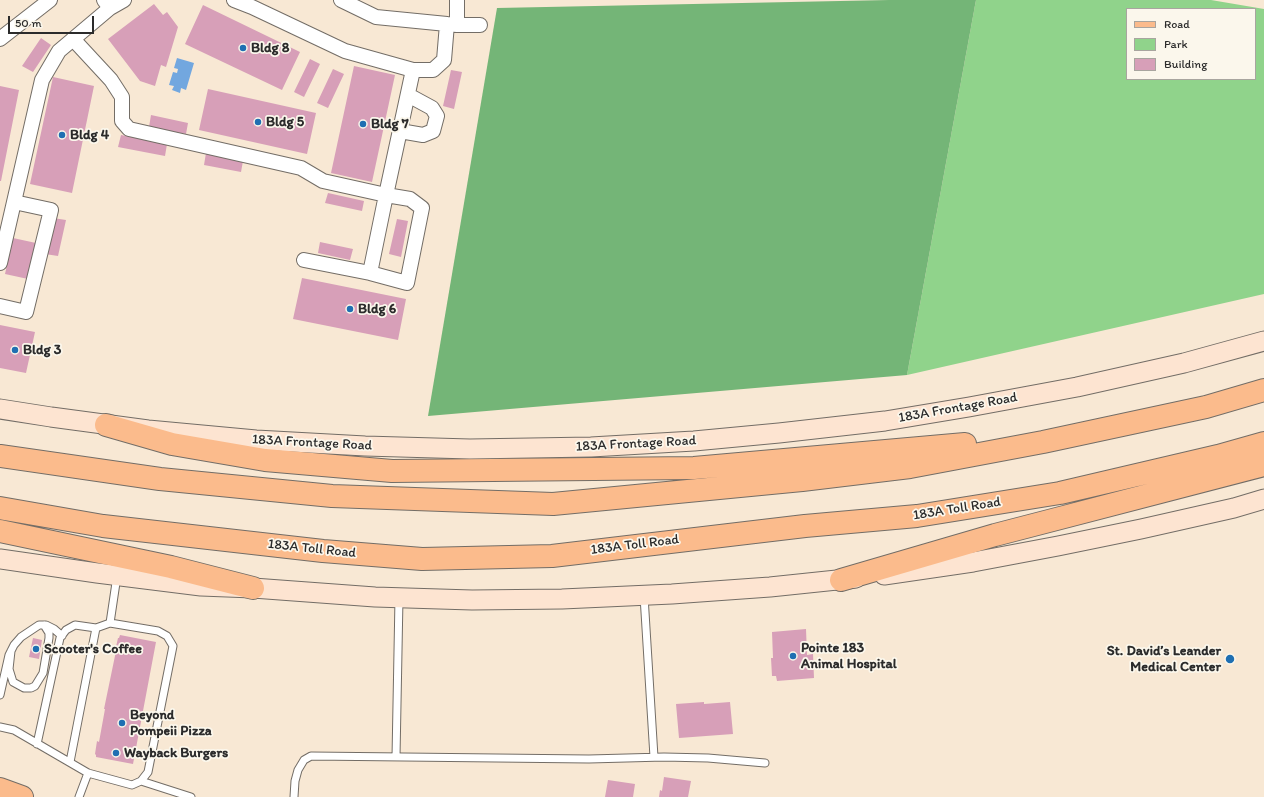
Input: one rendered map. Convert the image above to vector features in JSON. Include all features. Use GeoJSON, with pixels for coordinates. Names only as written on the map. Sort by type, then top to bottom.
{"type":"FeatureCollection","features":[{"type":"Feature","properties":{"kind":"main road","name":"183A Frontage Road"},"geometry":{"type":"LineString","coordinates":[[0,409],[106,425],[256,440],[365,446],[477,449],[591,447],[694,441],[779,433],[862,423],[969,407],[1093,384],[1184,363],[1264,341]]}},
{"type":"Feature","properties":{"kind":"main road"},"geometry":{"type":"LineString","coordinates":[[0,456],[160,479],[332,496],[553,504],[794,481],[910,467],[1096,431],[1206,407],[1264,390]]}},
{"type":"Feature","properties":{"kind":"main road"},"geometry":{"type":"LineString","coordinates":[[106,425],[172,444],[265,460],[392,471],[694,468],[1096,431]]}},
{"type":"Feature","properties":{"kind":"main road","name":"183A Toll Road"},"geometry":{"type":"LineString","coordinates":[[0,508],[103,526],[323,551],[422,558],[552,556],[805,526],[917,516],[1060,493],[1264,444]]}},
{"type":"Feature","properties":{"kind":"main road"},"geometry":{"type":"LineString","coordinates":[[841,580],[995,535],[1264,465]]}},
{"type":"Feature","properties":{"kind":"main road"},"geometry":{"type":"LineString","coordinates":[[0,559],[201,586],[399,598],[472,600],[644,596],[770,587],[841,580],[973,562],[1142,529],[1234,508],[1264,499]]}},
{"type":"Feature","properties":{"kind":"main road"},"geometry":{"type":"LineString","coordinates":[[0,532],[172,567],[253,588]]}},
{"type":"Feature","properties":{"kind":"main road"},"geometry":{"type":"LineString","coordinates":[[0,789],[22,797]]}},
{"type":"Feature","properties":{"kind":"street"},"geometry":{"type":"LineString","coordinates":[[0,39],[50,0]]}},
{"type":"Feature","properties":{"kind":"street"},"geometry":{"type":"LineString","coordinates":[[0,263],[42,80],[59,51],[73,39],[107,4],[124,0]]}},
{"type":"Feature","properties":{"kind":"street"},"geometry":{"type":"LineString","coordinates":[[234,0],[345,51],[413,70],[433,70],[444,60],[457,0]]}},
{"type":"Feature","properties":{"kind":"street"},"geometry":{"type":"LineString","coordinates":[[341,0],[376,17],[452,25],[480,25]]}},
{"type":"Feature","properties":{"kind":"street"},"geometry":{"type":"LineString","coordinates":[[73,39],[111,80],[122,97],[122,121],[129,129],[301,168],[323,181],[410,199],[422,208],[407,283],[370,273],[304,260]]}},
{"type":"Feature","properties":{"kind":"street"},"geometry":{"type":"LineString","coordinates":[[370,273],[413,70]]}},
{"type":"Feature","properties":{"kind":"street"},"geometry":{"type":"LineString","coordinates":[[400,131],[423,135],[433,131],[437,116],[432,108],[408,95]]}},
{"type":"Feature","properties":{"kind":"street"},"geometry":{"type":"LineString","coordinates":[[0,306],[26,312],[51,210],[14,202]]}},
{"type":"Feature","properties":{"kind":"lane"},"geometry":{"type":"LineString","coordinates":[[110,623],[118,576]]}},
{"type":"Feature","properties":{"kind":"lane"},"geometry":{"type":"LineString","coordinates":[[644,596],[654,757]]}},
{"type":"Feature","properties":{"kind":"lane"},"geometry":{"type":"LineString","coordinates":[[396,757],[399,598]]}},
{"type":"Feature","properties":{"kind":"lane"},"geometry":{"type":"LineString","coordinates":[[0,727],[14,730],[38,744],[70,762],[88,773],[132,785],[141,781],[148,772],[173,646],[167,636],[158,631],[110,623],[96,628],[75,625],[66,630],[60,638],[38,744]]}},
{"type":"Feature","properties":{"kind":"lane"},"geometry":{"type":"LineString","coordinates":[[0,695],[4,672],[11,651],[14,645],[25,634],[39,625],[44,625],[54,629],[62,636]]}},
{"type":"Feature","properties":{"kind":"lane"},"geometry":{"type":"LineString","coordinates":[[11,651],[9,669],[13,682],[24,688],[31,688],[35,686],[43,673],[49,638],[49,633],[44,625]]}},
{"type":"Feature","properties":{"kind":"lane"},"geometry":{"type":"LineString","coordinates":[[70,762],[96,628]]}},
{"type":"Feature","properties":{"kind":"lane"},"geometry":{"type":"LineString","coordinates":[[294,797],[295,781],[298,770],[304,760],[311,756],[589,759],[654,757],[708,758],[765,763]]}},
{"type":"Feature","properties":{"kind":"lane"},"geometry":{"type":"LineString","coordinates":[[79,797],[88,773]]}},
{"type":"Feature","properties":{"kind":"lane"},"geometry":{"type":"LineString","coordinates":[[141,781],[192,797]]}},
{"type":"Feature","properties":{"kind":"green space"},"geometry":{"type":"Polygon","coordinates":[[[889,0],[976,0],[907,375],[428,416],[497,8],[889,0]]]}},
{"type":"Feature","properties":{"kind":"green space"},"geometry":{"type":"Polygon","coordinates":[[[976,0],[1211,0],[1264,9],[1264,294],[907,375],[976,0]]]}},
{"type":"Feature","properties":{"kind":"water"},"geometry":{"type":"Polygon","coordinates":[[[177,58],[194,63],[186,90],[181,88],[180,93],[172,90],[174,86],[169,85],[173,72],[177,73],[178,69],[174,68],[177,58]]]}},
{"type":"Feature","properties":{"kind":"building"},"geometry":{"type":"Polygon","coordinates":[[[154,4],[163,15],[167,12],[178,27],[166,67],[161,65],[155,86],[140,81],[108,39],[154,4]]]}},
{"type":"Feature","properties":{"kind":"building","name":"Bldg 8"},"geometry":{"type":"Polygon","coordinates":[[[203,5],[300,52],[282,90],[185,44],[203,5]]]}},
{"type":"Feature","properties":{"kind":"building"},"geometry":{"type":"Polygon","coordinates":[[[41,38],[51,45],[33,72],[22,66],[41,38]]]}},
{"type":"Feature","properties":{"kind":"building"},"geometry":{"type":"Polygon","coordinates":[[[310,59],[320,64],[304,97],[294,92],[310,59]]]}},
{"type":"Feature","properties":{"kind":"building","name":"Bldg 7"},"geometry":{"type":"Polygon","coordinates":[[[354,66],[395,75],[372,182],[331,173],[354,66]]]}},
{"type":"Feature","properties":{"kind":"building"},"geometry":{"type":"Polygon","coordinates":[[[333,69],[344,74],[328,108],[317,103],[333,69]]]}},
{"type":"Feature","properties":{"kind":"building"},"geometry":{"type":"Polygon","coordinates":[[[451,70],[462,72],[454,109],[443,106],[451,70]]]}},
{"type":"Feature","properties":{"kind":"building","name":"Bldg 4"},"geometry":{"type":"Polygon","coordinates":[[[53,77],[94,86],[72,193],[30,184],[53,77]]]}},
{"type":"Feature","properties":{"kind":"building"},"geometry":{"type":"Polygon","coordinates":[[[0,86],[19,90],[1,181],[0,181],[0,86]]]}},
{"type":"Feature","properties":{"kind":"building","name":"Bldg 5"},"geometry":{"type":"Polygon","coordinates":[[[208,89],[316,113],[307,154],[199,130],[208,89]]]}},
{"type":"Feature","properties":{"kind":"building"},"geometry":{"type":"Polygon","coordinates":[[[151,115],[188,123],[186,134],[149,127],[151,115]]]}},
{"type":"Feature","properties":{"kind":"building"},"geometry":{"type":"Polygon","coordinates":[[[121,135],[167,144],[165,156],[118,147],[121,135]]]}},
{"type":"Feature","properties":{"kind":"building"},"geometry":{"type":"Polygon","coordinates":[[[206,153],[243,161],[241,172],[204,165],[206,153]]]}},
{"type":"Feature","properties":{"kind":"building"},"geometry":{"type":"Polygon","coordinates":[[[328,193],[364,201],[362,211],[325,203],[328,193]]]}},
{"type":"Feature","properties":{"kind":"building"},"geometry":{"type":"Polygon","coordinates":[[[53,218],[66,220],[58,256],[45,254],[53,218]]]}},
{"type":"Feature","properties":{"kind":"building"},"geometry":{"type":"Polygon","coordinates":[[[397,219],[408,221],[401,257],[389,254],[397,219]]]}},
{"type":"Feature","properties":{"kind":"building"},"geometry":{"type":"Polygon","coordinates":[[[13,238],[36,243],[28,279],[5,274],[13,238]]]}},
{"type":"Feature","properties":{"kind":"building"},"geometry":{"type":"Polygon","coordinates":[[[320,242],[353,249],[350,260],[318,253],[320,242]]]}},
{"type":"Feature","properties":{"kind":"building","name":"Bldg 6"},"geometry":{"type":"Polygon","coordinates":[[[302,278],[406,299],[398,340],[293,319],[302,278]]]}},
{"type":"Feature","properties":{"kind":"building","name":"Bldg 3"},"geometry":{"type":"Polygon","coordinates":[[[0,325],[35,332],[26,373],[0,368],[0,325]]]}},
{"type":"Feature","properties":{"kind":"building","name":"Pointe 183 Animal Hospital"},"geometry":{"type":"Polygon","coordinates":[[[806,629],[807,655],[813,654],[814,678],[777,681],[776,676],[772,676],[772,632],[806,629]]]}},
{"type":"Feature","properties":{"kind":"building"},"geometry":{"type":"Polygon","coordinates":[[[120,635],[156,642],[133,764],[96,757],[95,754],[97,741],[99,742],[115,651],[120,635]]]}},
{"type":"Feature","properties":{"kind":"building","name":"Scooter's Coffee"},"geometry":{"type":"Polygon","coordinates":[[[33,638],[42,640],[39,659],[29,657],[33,638]]]}},
{"type":"Feature","properties":{"kind":"building"},"geometry":{"type":"Polygon","coordinates":[[[704,702],[704,704],[730,702],[733,734],[679,738],[676,704],[704,702]]]}},
{"type":"Feature","properties":{"kind":"building"},"geometry":{"type":"Polygon","coordinates":[[[664,777],[691,781],[688,797],[659,797],[660,790],[662,791],[664,777]]]}},
{"type":"Feature","properties":{"kind":"building"},"geometry":{"type":"Polygon","coordinates":[[[608,780],[635,784],[633,797],[605,797],[608,780]]]}},
{"type":"Feature","properties":{"kind":"place","name":"Bldg 8"},"geometry":{"type":"Point","coordinates":[243,48]}},
{"type":"Feature","properties":{"kind":"place","name":"Bldg 5"},"geometry":{"type":"Point","coordinates":[258,122]}},
{"type":"Feature","properties":{"kind":"place","name":"Bldg 7"},"geometry":{"type":"Point","coordinates":[363,124]}},
{"type":"Feature","properties":{"kind":"place","name":"Bldg 4"},"geometry":{"type":"Point","coordinates":[62,135]}},
{"type":"Feature","properties":{"kind":"place","name":"Bldg 6"},"geometry":{"type":"Point","coordinates":[350,309]}},
{"type":"Feature","properties":{"kind":"place","name":"Bldg 3"},"geometry":{"type":"Point","coordinates":[15,350]}},
{"type":"Feature","properties":{"kind":"place","name":"Scooter's Coffee"},"geometry":{"type":"Point","coordinates":[36,649]}},
{"type":"Feature","properties":{"kind":"place","name":"Pointe 183 Animal Hospital"},"geometry":{"type":"Point","coordinates":[793,656]}},
{"type":"Feature","properties":{"kind":"place","name":"St. David’s Leander Medical Center"},"geometry":{"type":"Point","coordinates":[1230,659]}},
{"type":"Feature","properties":{"kind":"place","name":"Beyond Pompeii Pizza"},"geometry":{"type":"Point","coordinates":[122,723]}},
{"type":"Feature","properties":{"kind":"place","name":"Wayback Burgers"},"geometry":{"type":"Point","coordinates":[116,753]}}]}
